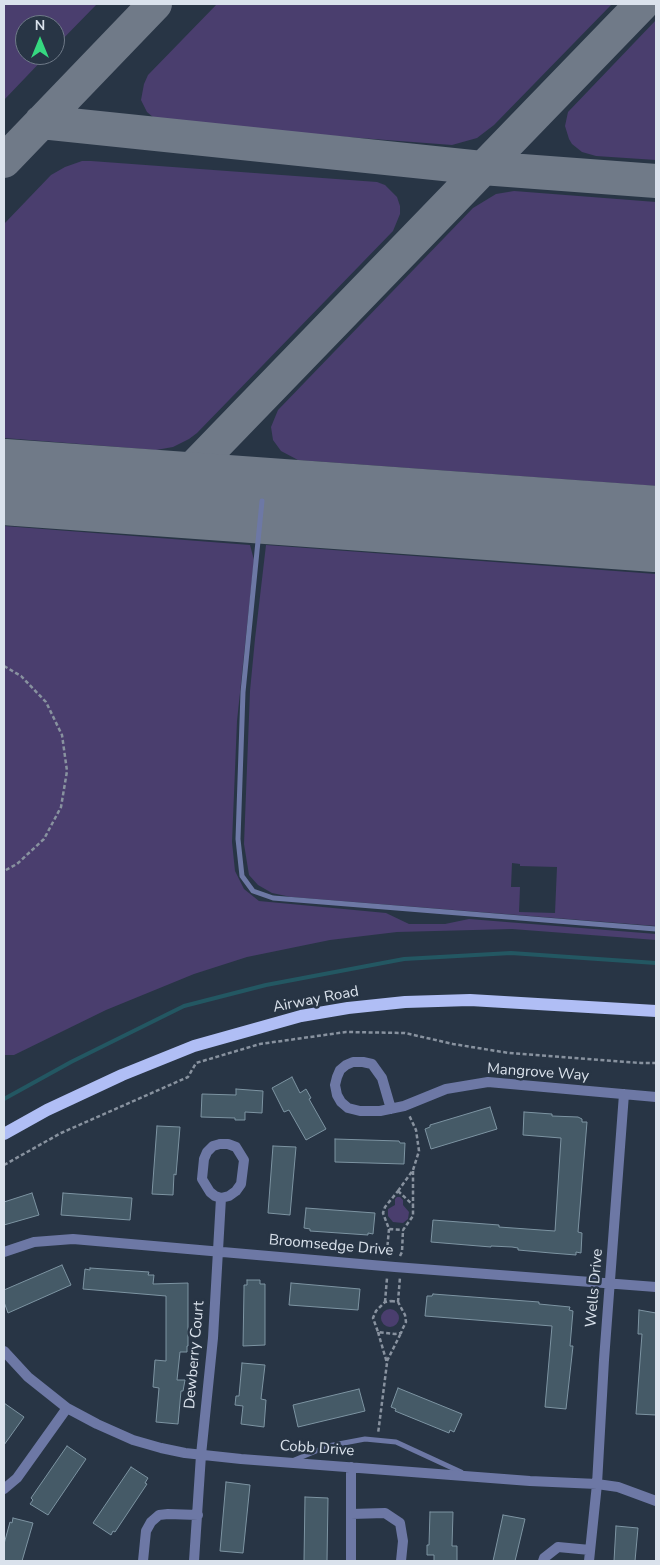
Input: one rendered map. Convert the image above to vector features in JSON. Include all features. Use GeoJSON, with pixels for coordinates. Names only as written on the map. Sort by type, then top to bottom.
{"type":"FeatureCollection","features":[{"type":"Feature","properties":{"kind":"main road","name":"Airway Road"},"geometry":{"type":"LineString","coordinates":[[4,1134],[47,1110],[97,1086],[185,1050],[301,1016],[348,1008],[406,1002],[470,1000],[656,1011]]}},
{"type":"Feature","properties":{"kind":"street","name":"Mangrove Way"},"geometry":{"type":"LineString","coordinates":[[391,1109],[382,1078],[372,1064],[353,1062],[340,1070],[336,1085],[337,1095],[348,1108],[360,1111],[391,1109],[446,1090],[488,1082],[656,1097]]}},
{"type":"Feature","properties":{"kind":"street","name":"Wells Drive"},"geometry":{"type":"LineString","coordinates":[[590,1556],[597,1484],[604,1360],[624,1094]]}},
{"type":"Feature","properties":{"kind":"street"},"geometry":{"type":"LineString","coordinates":[[228,1144],[236,1147],[240,1153],[244,1160],[244,1171],[241,1184],[236,1191],[229,1196],[221,1198],[215,1196],[204,1186],[202,1170],[207,1152],[213,1146],[228,1144]]}},
{"type":"Feature","properties":{"kind":"street","name":"Dewberry Court"},"geometry":{"type":"LineString","coordinates":[[194,1561],[201,1455],[213,1338],[221,1198]]}},
{"type":"Feature","properties":{"kind":"street","name":"Broomsedge Drive"},"geometry":{"type":"LineString","coordinates":[[4,1252],[34,1242],[73,1239],[656,1287]]}},
{"type":"Feature","properties":{"kind":"street","name":"Cobb Drive"},"geometry":{"type":"LineString","coordinates":[[4,1351],[28,1376],[67,1408],[96,1424],[133,1440],[162,1448],[201,1455],[530,1481],[597,1484],[618,1487],[656,1501]]}},
{"type":"Feature","properties":{"kind":"street"},"geometry":{"type":"LineString","coordinates":[[4,1489],[17,1478],[67,1408]]}},
{"type":"Feature","properties":{"kind":"street"},"geometry":{"type":"LineString","coordinates":[[351,1561],[352,1467]]}},
{"type":"Feature","properties":{"kind":"street"},"geometry":{"type":"LineString","coordinates":[[351,1514],[385,1513],[400,1523],[403,1541],[401,1561]]}},
{"type":"Feature","properties":{"kind":"street"},"geometry":{"type":"LineString","coordinates":[[143,1561],[146,1531],[150,1522],[160,1515],[198,1515]]}},
{"type":"Feature","properties":{"kind":"street"},"geometry":{"type":"LineString","coordinates":[[543,1561],[544,1558],[558,1547],[590,1556]]}},
{"type":"Feature","properties":{"kind":"lane"},"geometry":{"type":"LineString","coordinates":[[262,500],[243,692],[238,839],[242,876],[253,891],[272,898],[656,929]]}},
{"type":"Feature","properties":{"kind":"lane"},"geometry":{"type":"LineString","coordinates":[[288,1462],[328,1446],[364,1439],[377,1440],[396,1442],[468,1476]]}},
{"type":"Feature","properties":{"kind":"path"},"geometry":{"type":"LineString","coordinates":[[4,666],[21,676],[46,702],[62,735],[68,771],[61,807],[44,839],[17,864],[4,871]]}},
{"type":"Feature","properties":{"kind":"path"},"geometry":{"type":"LineString","coordinates":[[4,1165],[61,1133],[188,1077],[196,1063],[260,1044],[346,1032],[405,1033],[453,1044],[509,1053],[656,1063]]}},
{"type":"Feature","properties":{"kind":"path"},"geometry":{"type":"LineString","coordinates":[[386,1363],[374,1318],[376,1311],[385,1302],[386,1278],[395,1267],[402,1252],[403,1230],[413,1216],[413,1170],[418,1151],[416,1130],[404,1106]]}},
{"type":"Feature","properties":{"kind":"path"},"geometry":{"type":"LineString","coordinates":[[377,1440],[386,1363],[406,1322],[398,1302],[400,1279],[387,1251],[389,1229],[383,1213],[385,1206],[413,1170]]}},
{"type":"Feature","properties":{"kind":"path"},"geometry":{"type":"LineString","coordinates":[[398,1191],[413,1205]]}},
{"type":"Feature","properties":{"kind":"path"},"geometry":{"type":"LineString","coordinates":[[408,1216],[413,1216]]}},
{"type":"Feature","properties":{"kind":"path"},"geometry":{"type":"LineString","coordinates":[[389,1229],[403,1230]]}},
{"type":"Feature","properties":{"kind":"path"},"geometry":{"type":"LineString","coordinates":[[385,1302],[398,1302]]}},
{"type":"Feature","properties":{"kind":"path"},"geometry":{"type":"LineString","coordinates":[[398,1318],[405,1317]]}},
{"type":"Feature","properties":{"kind":"path"},"geometry":{"type":"LineString","coordinates":[[378,1332],[401,1333]]}},
{"type":"Feature","properties":{"kind":"shaded area"},"geometry":{"type":"Polygon","coordinates":[[[4,4],[97,4],[65,37],[65,15],[15,15],[15,65],[37,65],[4,100],[4,4]]]}},
{"type":"Feature","properties":{"kind":"shaded area"},"geometry":{"type":"Polygon","coordinates":[[[217,4],[612,4],[494,125],[477,138],[452,145],[163,123],[154,118],[147,112],[141,100],[148,75],[217,4]]]}},
{"type":"Feature","properties":{"kind":"shaded area"},"geometry":{"type":"Polygon","coordinates":[[[656,20],[656,160],[596,156],[582,152],[569,139],[565,126],[568,112],[656,20]]]}},
{"type":"Feature","properties":{"kind":"shaded area"},"geometry":{"type":"Polygon","coordinates":[[[82,161],[377,182],[385,185],[397,197],[400,214],[393,231],[197,433],[189,439],[173,447],[156,450],[4,438],[4,224],[51,175],[65,167],[82,161]]]}},
{"type":"Feature","properties":{"kind":"shaded area"},"geometry":{"type":"Polygon","coordinates":[[[514,191],[656,202],[656,486],[298,460],[281,451],[273,440],[271,427],[278,410],[473,208],[496,194],[514,191]]]}},
{"type":"Feature","properties":{"kind":"shaded area"},"geometry":{"type":"Polygon","coordinates":[[[4,526],[250,545],[254,560],[237,721],[232,842],[235,871],[244,889],[259,901],[386,913],[409,924],[445,924],[469,919],[656,934],[656,940],[512,929],[397,932],[330,940],[247,957],[194,974],[106,1010],[14,1055],[4,1055],[4,526]]]}},
{"type":"Feature","properties":{"kind":"shaded area"},"geometry":{"type":"Polygon","coordinates":[[[266,545],[656,574],[656,926],[291,897],[272,893],[258,885],[249,875],[244,844],[250,691],[266,545]],[[512,863],[511,887],[520,887],[519,912],[555,913],[557,867],[520,866],[520,864],[512,863]]]}},
{"type":"Feature","properties":{"kind":"shaded area"},"geometry":{"type":"Polygon","coordinates":[[[397,1197],[403,1200],[403,1205],[409,1212],[408,1219],[403,1223],[393,1222],[388,1216],[388,1209],[395,1205],[397,1197]]]}},
{"type":"Feature","properties":{"kind":"shaded area"},"geometry":{"type":"Polygon","coordinates":[[[390,1309],[396,1312],[399,1318],[396,1324],[390,1327],[384,1324],[381,1318],[384,1312],[390,1309]]]}},
{"type":"Feature","properties":{"kind":"building"},"geometry":{"type":"Polygon","coordinates":[[[292,1077],[300,1093],[306,1089],[311,1098],[309,1099],[326,1129],[306,1140],[289,1110],[284,1112],[272,1088],[292,1077]]]}},
{"type":"Feature","properties":{"kind":"building"},"geometry":{"type":"Polygon","coordinates":[[[236,1089],[263,1091],[262,1113],[245,1112],[245,1120],[201,1117],[202,1094],[236,1095],[236,1089]]]}},
{"type":"Feature","properties":{"kind":"building"},"geometry":{"type":"Polygon","coordinates":[[[490,1107],[497,1129],[431,1149],[425,1129],[430,1127],[430,1125],[490,1107]]]}},
{"type":"Feature","properties":{"kind":"building"},"geometry":{"type":"Polygon","coordinates":[[[524,1112],[578,1117],[582,1119],[582,1122],[587,1122],[578,1232],[582,1233],[581,1253],[576,1252],[576,1255],[518,1250],[518,1248],[512,1247],[431,1242],[433,1220],[555,1231],[561,1138],[523,1135],[524,1112]]]}},
{"type":"Feature","properties":{"kind":"building"},"geometry":{"type":"Polygon","coordinates":[[[157,1126],[180,1127],[173,1195],[152,1194],[157,1126]]]}},
{"type":"Feature","properties":{"kind":"building"},"geometry":{"type":"Polygon","coordinates":[[[335,1139],[399,1141],[400,1143],[405,1143],[404,1164],[335,1162],[335,1139]]]}},
{"type":"Feature","properties":{"kind":"building"},"geometry":{"type":"Polygon","coordinates":[[[273,1146],[296,1147],[290,1215],[268,1213],[273,1146]]]}},
{"type":"Feature","properties":{"kind":"building"},"geometry":{"type":"Polygon","coordinates":[[[32,1193],[39,1215],[4,1225],[4,1202],[32,1193]]]}},
{"type":"Feature","properties":{"kind":"building"},"geometry":{"type":"Polygon","coordinates":[[[63,1193],[132,1198],[130,1220],[61,1215],[63,1193]]]}},
{"type":"Feature","properties":{"kind":"building"},"geometry":{"type":"Polygon","coordinates":[[[306,1208],[375,1213],[373,1234],[310,1231],[310,1229],[304,1228],[306,1208]]]}},
{"type":"Feature","properties":{"kind":"building"},"geometry":{"type":"Polygon","coordinates":[[[62,1265],[71,1285],[8,1313],[4,1302],[4,1290],[62,1265]]]}},
{"type":"Feature","properties":{"kind":"building"},"geometry":{"type":"Polygon","coordinates":[[[90,1268],[149,1272],[148,1275],[154,1275],[153,1284],[188,1283],[188,1346],[187,1352],[180,1352],[177,1380],[185,1380],[183,1391],[181,1391],[178,1424],[156,1422],[159,1388],[153,1387],[155,1360],[166,1361],[166,1296],[83,1289],[85,1269],[90,1270],[90,1268]]]}},
{"type":"Feature","properties":{"kind":"building"},"geometry":{"type":"Polygon","coordinates":[[[247,1280],[260,1280],[260,1284],[265,1284],[265,1345],[243,1346],[244,1285],[247,1285],[247,1280]]]}},
{"type":"Feature","properties":{"kind":"building"},"geometry":{"type":"Polygon","coordinates":[[[291,1283],[360,1289],[358,1310],[289,1305],[291,1283]]]}},
{"type":"Feature","properties":{"kind":"building"},"geometry":{"type":"Polygon","coordinates":[[[433,1294],[539,1302],[539,1304],[570,1307],[569,1310],[573,1311],[570,1346],[573,1346],[566,1409],[545,1407],[552,1326],[425,1316],[427,1296],[432,1296],[433,1294]]]}},
{"type":"Feature","properties":{"kind":"building"},"geometry":{"type":"Polygon","coordinates":[[[639,1310],[656,1313],[656,1415],[636,1414],[642,1334],[638,1334],[639,1310]]]}},
{"type":"Feature","properties":{"kind":"building"},"geometry":{"type":"Polygon","coordinates":[[[242,1363],[265,1365],[261,1399],[266,1400],[264,1427],[241,1424],[243,1406],[235,1405],[236,1396],[239,1396],[242,1363]]]}},
{"type":"Feature","properties":{"kind":"building"},"geometry":{"type":"Polygon","coordinates":[[[398,1388],[462,1414],[454,1432],[450,1430],[449,1433],[395,1411],[396,1409],[391,1407],[398,1388]]]}},
{"type":"Feature","properties":{"kind":"building"},"geometry":{"type":"Polygon","coordinates":[[[359,1389],[365,1411],[298,1427],[293,1405],[359,1389]]]}},
{"type":"Feature","properties":{"kind":"building"},"geometry":{"type":"Polygon","coordinates":[[[4,1403],[24,1417],[4,1445],[4,1403]]]}},
{"type":"Feature","properties":{"kind":"building"},"geometry":{"type":"Polygon","coordinates":[[[67,1446],[86,1459],[48,1515],[30,1504],[33,1500],[31,1498],[67,1446]]]}},
{"type":"Feature","properties":{"kind":"building"},"geometry":{"type":"Polygon","coordinates":[[[131,1467],[148,1478],[145,1483],[147,1484],[115,1532],[113,1531],[111,1535],[93,1523],[131,1467]]]}},
{"type":"Feature","properties":{"kind":"building"},"geometry":{"type":"Polygon","coordinates":[[[226,1482],[250,1485],[243,1553],[220,1551],[226,1482]]]}},
{"type":"Feature","properties":{"kind":"building"},"geometry":{"type":"Polygon","coordinates":[[[305,1497],[328,1498],[327,1561],[304,1561],[305,1497]]]}},
{"type":"Feature","properties":{"kind":"building"},"geometry":{"type":"Polygon","coordinates":[[[430,1512],[453,1512],[452,1546],[457,1546],[457,1561],[434,1561],[434,1555],[427,1555],[430,1512]]]}},
{"type":"Feature","properties":{"kind":"building"},"geometry":{"type":"Polygon","coordinates":[[[503,1515],[525,1519],[515,1561],[493,1561],[503,1515]]]}},
{"type":"Feature","properties":{"kind":"building"},"geometry":{"type":"Polygon","coordinates":[[[13,1518],[33,1523],[22,1561],[4,1561],[4,1544],[10,1522],[12,1523],[13,1518]]]}},
{"type":"Feature","properties":{"kind":"building"},"geometry":{"type":"Polygon","coordinates":[[[616,1526],[638,1528],[635,1561],[614,1561],[616,1526]]]}},
{"type":"Feature","properties":{"kind":"waterway"},"geometry":{"type":"LineString","coordinates":[[4,1099],[71,1062],[184,1006],[266,985],[404,959],[511,953],[656,963]]}},
{"type":"Feature","properties":{"kind":"taxiway"},"geometry":{"type":"LineString","coordinates":[[4,161],[155,4]]}},
{"type":"Feature","properties":{"kind":"taxiway"},"geometry":{"type":"LineString","coordinates":[[168,494],[642,4]]}},
{"type":"Feature","properties":{"kind":"taxiway"},"geometry":{"type":"LineString","coordinates":[[41,122],[482,168],[656,181]]}},
{"type":"Feature","properties":{"kind":"runway"},"geometry":{"type":"LineString","coordinates":[[4,482],[656,529]]}}]}
